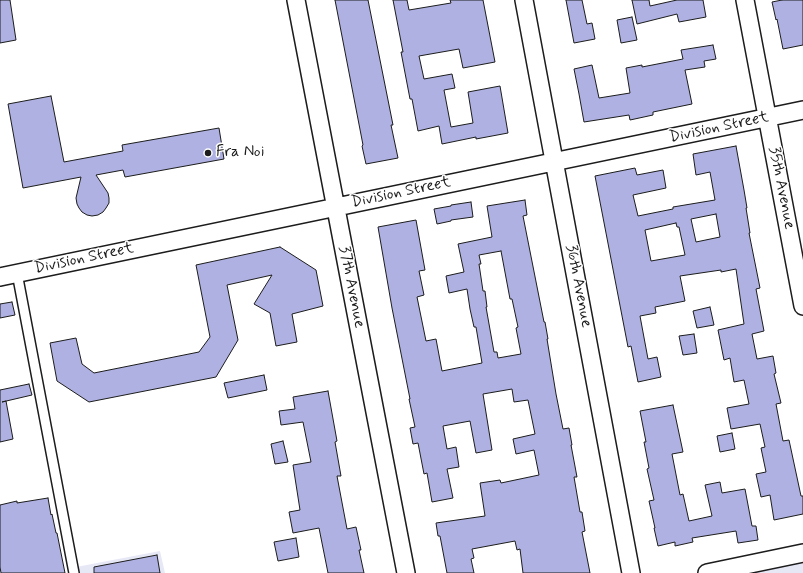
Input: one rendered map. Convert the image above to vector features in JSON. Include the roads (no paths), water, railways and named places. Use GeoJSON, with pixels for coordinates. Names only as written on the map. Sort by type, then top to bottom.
{"type":"FeatureCollection","features":[{"type":"Feature","properties":{"kind":"street","name":"37th Avenue"},"geometry":{"type":"LineString","coordinates":[[296,0],[406,573]]}},
{"type":"Feature","properties":{"kind":"street","name":"36th Avenue"},"geometry":{"type":"LineString","coordinates":[[524,0],[631,573]]}},
{"type":"Feature","properties":{"kind":"street","name":"35th Avenue"},"geometry":{"type":"LineString","coordinates":[[745,0],[803,306]]}},
{"type":"Feature","properties":{"kind":"street","name":"Division Street"},"geometry":{"type":"LineString","coordinates":[[0,277],[803,110]]}},
{"type":"Feature","properties":{"kind":"street"},"geometry":{"type":"LineString","coordinates":[[707,573],[803,553]]}},
{"type":"Feature","properties":{"kind":"lane"},"geometry":{"type":"LineString","coordinates":[[17,273],[74,573]]}},
{"type":"Feature","properties":{"kind":"place","name":"Fra Noi"},"geometry":{"type":"Point","coordinates":[208,153]}}]}
